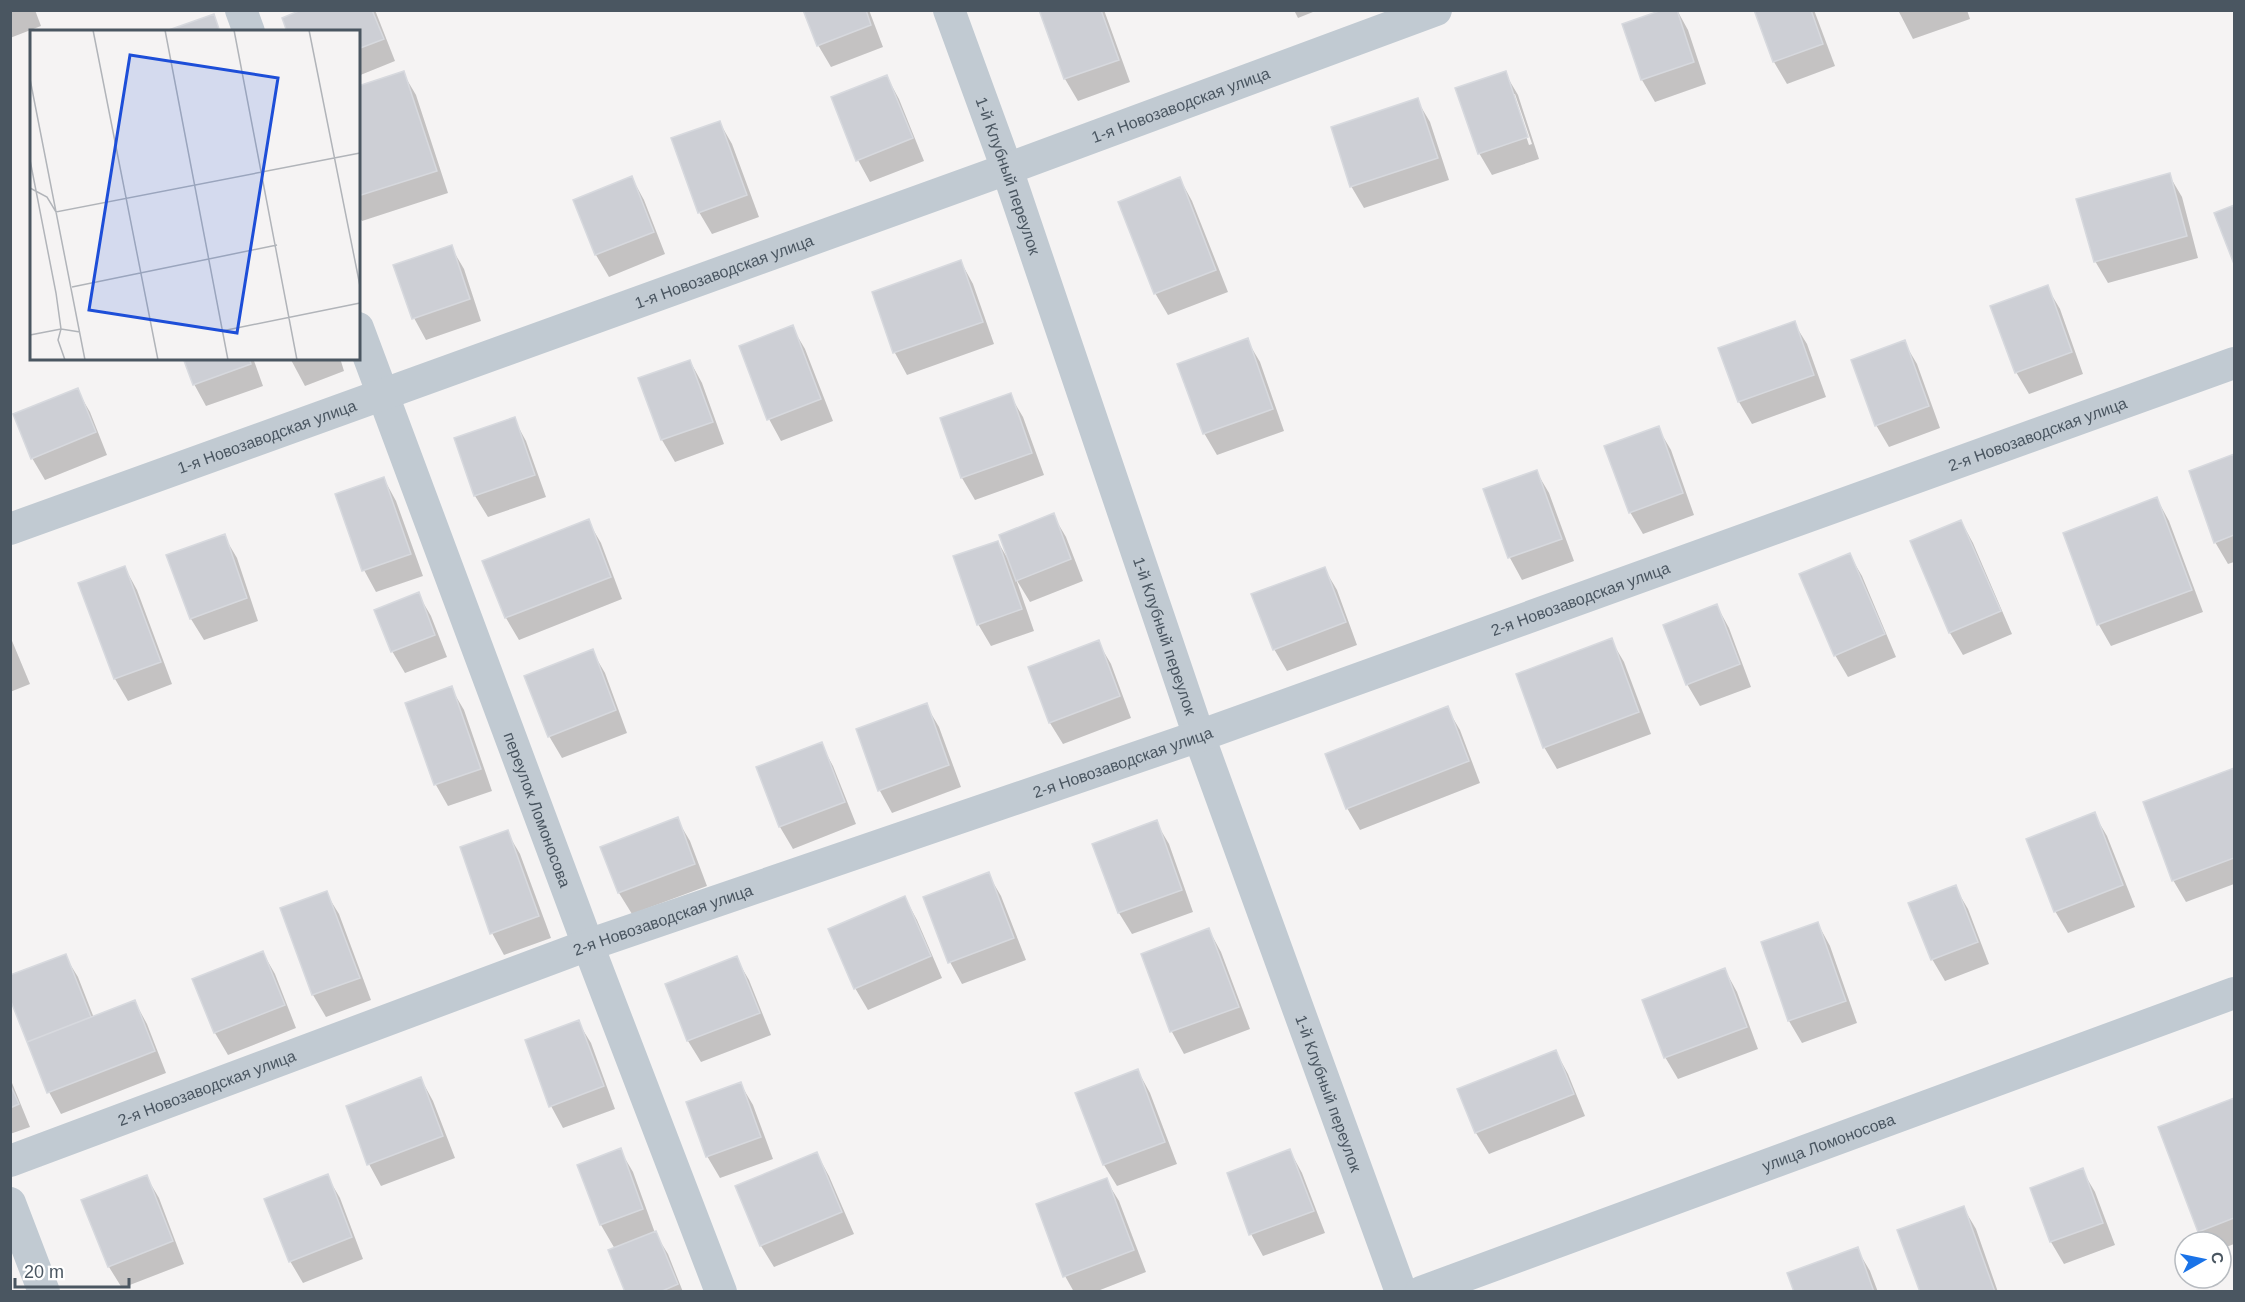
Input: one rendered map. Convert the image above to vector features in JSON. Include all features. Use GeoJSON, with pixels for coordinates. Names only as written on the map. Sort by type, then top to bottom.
{"type":"FeatureCollection","features":[{"type":"Feature","properties":{"kind":"street"},"geometry":{"type":"LineString","coordinates":[[241,10],[248,30]]}},
{"type":"Feature","properties":{"kind":"street","name":"1-й Клубный переулок"},"geometry":{"type":"LineString","coordinates":[[949,10],[1007,169],[1199,736],[1401,1292]]}},
{"type":"Feature","properties":{"kind":"street","name":"1-я Новозаводская улица"},"geometry":{"type":"LineString","coordinates":[[10,529],[1007,169],[1436,10]]}},
{"type":"Feature","properties":{"kind":"street","name":"переулок Ломоносова"},"geometry":{"type":"LineString","coordinates":[[360,333],[588,945],[721,1292]]}},
{"type":"Feature","properties":{"kind":"street","name":"2-я Новозаводская улица"},"geometry":{"type":"LineString","coordinates":[[10,1161],[588,945],[1199,736],[2235,363]]}},
{"type":"Feature","properties":{"kind":"street","name":"улица Ломоносова"},"geometry":{"type":"LineString","coordinates":[[1421,1292],[2235,993]]}},
{"type":"Feature","properties":{"kind":"street"},"geometry":{"type":"LineString","coordinates":[[10,1203],[44,1292]]}},
{"type":"Feature","properties":{"kind":"building"},"geometry":{"type":"Polygon","coordinates":[[[301,10],[372,10],[384,39],[360,48],[360,30],[286,30],[282,18],[301,10]]]}},
{"type":"Feature","properties":{"kind":"building"},"geometry":{"type":"Polygon","coordinates":[[[803,10],[866,10],[871,25],[817,46],[803,10]]]}},
{"type":"Feature","properties":{"kind":"building"},"geometry":{"type":"Polygon","coordinates":[[[1039,10],[1101,10],[1119,60],[1064,79],[1039,10]]]}},
{"type":"Feature","properties":{"kind":"building"},"geometry":{"type":"Polygon","coordinates":[[[1662,10],[1677,10],[1694,62],[1641,80],[1622,24],[1662,10]]]}},
{"type":"Feature","properties":{"kind":"building"},"geometry":{"type":"Polygon","coordinates":[[[1754,10],[1811,10],[1823,44],[1773,62],[1754,10]]]}},
{"type":"Feature","properties":{"kind":"building"},"geometry":{"type":"Polygon","coordinates":[[[214,14],[219,30],[169,30],[214,14]]]}},
{"type":"Feature","properties":{"kind":"building"},"geometry":{"type":"Polygon","coordinates":[[[404,71],[437,171],[360,195],[360,85],[404,71]]]}},
{"type":"Feature","properties":{"kind":"building"},"geometry":{"type":"Polygon","coordinates":[[[1506,71],[1528,137],[1478,154],[1455,88],[1506,71]]]}},
{"type":"Feature","properties":{"kind":"building"},"geometry":{"type":"Polygon","coordinates":[[[887,75],[913,138],[856,161],[831,97],[887,75]]]}},
{"type":"Feature","properties":{"kind":"building"},"geometry":{"type":"Polygon","coordinates":[[[1418,98],[1438,158],[1350,187],[1331,127],[1418,98]]]}},
{"type":"Feature","properties":{"kind":"building"},"geometry":{"type":"Polygon","coordinates":[[[720,121],[747,195],[698,213],[671,138],[720,121]]]}},
{"type":"Feature","properties":{"kind":"building"},"geometry":{"type":"Polygon","coordinates":[[[2170,173],[2187,236],[2094,262],[2076,199],[2170,173]]]}},
{"type":"Feature","properties":{"kind":"building"},"geometry":{"type":"Polygon","coordinates":[[[632,176],[654,232],[595,255],[573,200],[632,176]]]}},
{"type":"Feature","properties":{"kind":"building"},"geometry":{"type":"Polygon","coordinates":[[[1180,177],[1216,270],[1154,294],[1118,202],[1180,177]]]}},
{"type":"Feature","properties":{"kind":"building"},"geometry":{"type":"Polygon","coordinates":[[[2234,205],[2234,264],[2214,213],[2234,205]]]}},
{"type":"Feature","properties":{"kind":"building"},"geometry":{"type":"Polygon","coordinates":[[[452,245],[470,299],[412,319],[393,265],[452,245]]]}},
{"type":"Feature","properties":{"kind":"building"},"geometry":{"type":"Polygon","coordinates":[[[961,260],[983,322],[893,353],[872,292],[961,260]]]}},
{"type":"Feature","properties":{"kind":"building"},"geometry":{"type":"Polygon","coordinates":[[[2048,285],[2072,352],[2015,373],[1990,306],[2048,285]]]}},
{"type":"Feature","properties":{"kind":"building"},"geometry":{"type":"Polygon","coordinates":[[[1795,321],[1814,375],[1738,402],[1718,348],[1795,321]]]}},
{"type":"Feature","properties":{"kind":"building"},"geometry":{"type":"Polygon","coordinates":[[[793,325],[821,399],[767,420],[739,346],[793,325]]]}},
{"type":"Feature","properties":{"kind":"building"},"geometry":{"type":"Polygon","coordinates":[[[1248,338],[1273,409],[1203,434],[1177,364],[1248,338]]]}},
{"type":"Feature","properties":{"kind":"building"},"geometry":{"type":"Polygon","coordinates":[[[1905,340],[1929,406],[1875,426],[1851,360],[1905,340]]]}},
{"type":"Feature","properties":{"kind":"building"},"geometry":{"type":"Polygon","coordinates":[[[184,360],[250,360],[251,364],[193,385],[184,360]]]}},
{"type":"Feature","properties":{"kind":"building"},"geometry":{"type":"Polygon","coordinates":[[[690,360],[713,422],[661,440],[638,378],[690,360]]]}},
{"type":"Feature","properties":{"kind":"building"},"geometry":{"type":"Polygon","coordinates":[[[78,388],[96,432],[31,459],[13,414],[78,388]]]}},
{"type":"Feature","properties":{"kind":"building"},"geometry":{"type":"Polygon","coordinates":[[[1011,393],[1032,453],[961,478],[940,418],[1011,393]]]}},
{"type":"Feature","properties":{"kind":"building"},"geometry":{"type":"Polygon","coordinates":[[[515,417],[535,475],[474,496],[454,438],[515,417]]]}},
{"type":"Feature","properties":{"kind":"building"},"geometry":{"type":"Polygon","coordinates":[[[1659,426],[1683,493],[1629,513],[1604,446],[1659,426]]]}},
{"type":"Feature","properties":{"kind":"building"},"geometry":{"type":"Polygon","coordinates":[[[2234,454],[2234,535],[2214,543],[2189,471],[2234,454]]]}},
{"type":"Feature","properties":{"kind":"building"},"geometry":{"type":"Polygon","coordinates":[[[1537,470],[1562,539],[1508,558],[1483,489],[1537,470]]]}},
{"type":"Feature","properties":{"kind":"building"},"geometry":{"type":"Polygon","coordinates":[[[384,477],[411,554],[362,571],[335,494],[384,477]]]}},
{"type":"Feature","properties":{"kind":"building"},"geometry":{"type":"Polygon","coordinates":[[[2157,497],[2192,590],[2097,625],[2063,533],[2157,497]]]}},
{"type":"Feature","properties":{"kind":"building"},"geometry":{"type":"Polygon","coordinates":[[[1054,513],[1071,559],[1016,581],[999,535],[1054,513]]]}},
{"type":"Feature","properties":{"kind":"building"},"geometry":{"type":"Polygon","coordinates":[[[589,519],[611,577],[505,618],[482,561],[589,519]]]}},
{"type":"Feature","properties":{"kind":"building"},"geometry":{"type":"Polygon","coordinates":[[[1961,520],[2001,611],[1949,633],[1910,541],[1961,520]]]}},
{"type":"Feature","properties":{"kind":"building"},"geometry":{"type":"Polygon","coordinates":[[[225,534],[247,598],[190,619],[166,555],[225,534]]]}},
{"type":"Feature","properties":{"kind":"building"},"geometry":{"type":"Polygon","coordinates":[[[998,541],[1022,609],[977,625],[953,556],[998,541]]]}},
{"type":"Feature","properties":{"kind":"building"},"geometry":{"type":"Polygon","coordinates":[[[1850,553],[1885,634],[1834,656],[1799,574],[1850,553]]]}},
{"type":"Feature","properties":{"kind":"building"},"geometry":{"type":"Polygon","coordinates":[[[125,566],[161,662],[114,679],[78,583],[125,566]]]}},
{"type":"Feature","properties":{"kind":"building"},"geometry":{"type":"Polygon","coordinates":[[[1325,567],[1346,622],[1273,650],[1251,594],[1325,567]]]}},
{"type":"Feature","properties":{"kind":"building"},"geometry":{"type":"Polygon","coordinates":[[[419,592],[435,635],[391,652],[374,610],[419,592]]]}},
{"type":"Feature","properties":{"kind":"building"},"geometry":{"type":"Polygon","coordinates":[[[1717,604],[1740,664],[1686,685],[1663,625],[1717,604]]]}},
{"type":"Feature","properties":{"kind":"building"},"geometry":{"type":"Polygon","coordinates":[[[1612,638],[1639,712],[1543,748],[1516,674],[1612,638]]]}},
{"type":"Feature","properties":{"kind":"building"},"geometry":{"type":"Polygon","coordinates":[[[1099,640],[1120,696],[1049,723],[1028,667],[1099,640]]]}},
{"type":"Feature","properties":{"kind":"building"},"geometry":{"type":"Polygon","coordinates":[[[593,649],[616,710],[548,737],[524,676],[593,649]]]}},
{"type":"Feature","properties":{"kind":"building"},"geometry":{"type":"Polygon","coordinates":[[[452,686],[481,769],[434,785],[405,703],[452,686]]]}},
{"type":"Feature","properties":{"kind":"building"},"geometry":{"type":"Polygon","coordinates":[[[927,703],[949,765],[878,791],[856,729],[927,703]]]}},
{"type":"Feature","properties":{"kind":"building"},"geometry":{"type":"Polygon","coordinates":[[[1448,706],[1469,761],[1346,809],[1325,754],[1448,706]]]}},
{"type":"Feature","properties":{"kind":"building"},"geometry":{"type":"Polygon","coordinates":[[[822,742],[845,802],[779,827],[756,767],[822,742]]]}},
{"type":"Feature","properties":{"kind":"building"},"geometry":{"type":"Polygon","coordinates":[[[2234,768],[2234,858],[2172,881],[2143,802],[2234,768]]]}},
{"type":"Feature","properties":{"kind":"building"},"geometry":{"type":"Polygon","coordinates":[[[2095,812],[2123,885],[2054,912],[2026,839],[2095,812]]]}},
{"type":"Feature","properties":{"kind":"building"},"geometry":{"type":"Polygon","coordinates":[[[678,817],[695,864],[618,893],[600,847],[678,817]]]}},
{"type":"Feature","properties":{"kind":"building"},"geometry":{"type":"Polygon","coordinates":[[[1157,820],[1182,890],[1118,913],[1092,844],[1157,820]]]}},
{"type":"Feature","properties":{"kind":"building"},"geometry":{"type":"Polygon","coordinates":[[[508,830],[539,916],[490,934],[460,847],[508,830]]]}},
{"type":"Feature","properties":{"kind":"building"},"geometry":{"type":"Polygon","coordinates":[[[989,872],[1014,938],[948,963],[923,897],[989,872]]]}},
{"type":"Feature","properties":{"kind":"building"},"geometry":{"type":"Polygon","coordinates":[[[1956,885],[1978,942],[1931,960],[1908,903],[1956,885]]]}},
{"type":"Feature","properties":{"kind":"building"},"geometry":{"type":"Polygon","coordinates":[[[327,891],[360,978],[312,995],[280,908],[327,891]]]}},
{"type":"Feature","properties":{"kind":"building"},"geometry":{"type":"Polygon","coordinates":[[[905,896],[931,956],[854,989],[828,929],[905,896]]]}},
{"type":"Feature","properties":{"kind":"building"},"geometry":{"type":"Polygon","coordinates":[[[1818,922],[1846,1001],[1788,1021],[1761,942],[1818,922]]]}},
{"type":"Feature","properties":{"kind":"building"},"geometry":{"type":"Polygon","coordinates":[[[1209,928],[1239,1007],[1170,1032],[1141,954],[1209,928]]]}},
{"type":"Feature","properties":{"kind":"building"},"geometry":{"type":"Polygon","coordinates":[[[263,951],[285,1005],[214,1033],[192,979],[263,951]]]}},
{"type":"Feature","properties":{"kind":"building"},"geometry":{"type":"Polygon","coordinates":[[[66,954],[91,1017],[27,1042],[10,999],[10,975],[66,954]]]}},
{"type":"Feature","properties":{"kind":"building"},"geometry":{"type":"Polygon","coordinates":[[[737,956],[760,1013],[687,1041],[665,984],[737,956]]]}},
{"type":"Feature","properties":{"kind":"building"},"geometry":{"type":"Polygon","coordinates":[[[1725,968],[1747,1027],[1664,1058],[1642,1000],[1725,968]]]}},
{"type":"Feature","properties":{"kind":"building"},"geometry":{"type":"Polygon","coordinates":[[[135,1000],[155,1051],[47,1093],[27,1042],[135,1000]]]}},
{"type":"Feature","properties":{"kind":"building"},"geometry":{"type":"Polygon","coordinates":[[[579,1020],[604,1086],[549,1107],[525,1040],[579,1020]]]}},
{"type":"Feature","properties":{"kind":"building"},"geometry":{"type":"Polygon","coordinates":[[[1556,1050],[1574,1094],[1475,1133],[1457,1089],[1556,1050]]]}},
{"type":"Feature","properties":{"kind":"building"},"geometry":{"type":"Polygon","coordinates":[[[1138,1069],[1165,1142],[1103,1165],[1075,1093],[1138,1069]]]}},
{"type":"Feature","properties":{"kind":"building"},"geometry":{"type":"Polygon","coordinates":[[[421,1077],[443,1136],[367,1165],[346,1106],[421,1077]]]}},
{"type":"Feature","properties":{"kind":"building"},"geometry":{"type":"Polygon","coordinates":[[[741,1082],[761,1137],[706,1157],[686,1102],[741,1082]]]}},
{"type":"Feature","properties":{"kind":"building"},"geometry":{"type":"Polygon","coordinates":[[[10,1084],[19,1104],[10,1108],[10,1084]]]}},
{"type":"Feature","properties":{"kind":"building"},"geometry":{"type":"Polygon","coordinates":[[[2234,1098],[2234,1218],[2203,1230],[2197,1230],[2158,1127],[2234,1098]]]}},
{"type":"Feature","properties":{"kind":"building"},"geometry":{"type":"Polygon","coordinates":[[[621,1148],[643,1209],[600,1225],[577,1165],[621,1148]]]}},
{"type":"Feature","properties":{"kind":"building"},"geometry":{"type":"Polygon","coordinates":[[[1290,1149],[1314,1211],[1249,1235],[1227,1173],[1290,1149]]]}},
{"type":"Feature","properties":{"kind":"building"},"geometry":{"type":"Polygon","coordinates":[[[817,1152],[842,1212],[760,1246],[735,1186],[817,1152]]]}},
{"type":"Feature","properties":{"kind":"building"},"geometry":{"type":"Polygon","coordinates":[[[2083,1168],[2103,1223],[2050,1242],[2030,1188],[2083,1168]]]}},
{"type":"Feature","properties":{"kind":"building"},"geometry":{"type":"Polygon","coordinates":[[[328,1174],[352,1237],[289,1262],[264,1199],[328,1174]]]}},
{"type":"Feature","properties":{"kind":"building"},"geometry":{"type":"Polygon","coordinates":[[[147,1175],[173,1241],[108,1267],[81,1200],[147,1175]]]}},
{"type":"Feature","properties":{"kind":"building"},"geometry":{"type":"Polygon","coordinates":[[[1107,1178],[1134,1250],[1063,1277],[1036,1204],[1107,1178]]]}},
{"type":"Feature","properties":{"kind":"building"},"geometry":{"type":"Polygon","coordinates":[[[1964,1206],[1995,1292],[1920,1292],[1897,1230],[1964,1206]]]}},
{"type":"Feature","properties":{"kind":"building"},"geometry":{"type":"Polygon","coordinates":[[[656,1231],[678,1284],[660,1292],[625,1292],[608,1250],[656,1231]]]}},
{"type":"Feature","properties":{"kind":"building"},"geometry":{"type":"Polygon","coordinates":[[[1858,1247],[1874,1292],[1794,1292],[1787,1273],[1858,1247]]]}}]}
